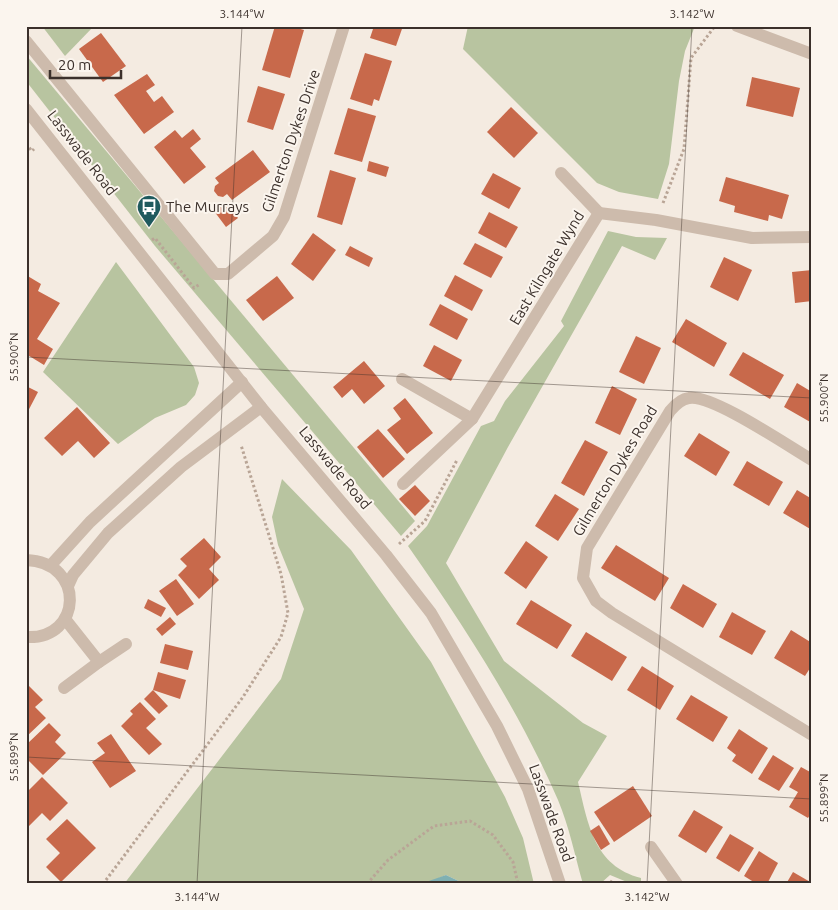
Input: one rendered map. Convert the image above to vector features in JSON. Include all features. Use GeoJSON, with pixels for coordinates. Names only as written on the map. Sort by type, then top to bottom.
{"type":"FeatureCollection","features":[{"type":"Feature","properties":{"kind":"street","name":"Gilmerton Dykes Drive"},"geometry":{"type":"LineString","coordinates":[[215,274],[228,274],[273,236],[284,217],[344,26]]}},
{"type":"Feature","properties":{"kind":"street"},"geometry":{"type":"LineString","coordinates":[[737,26],[812,54]]}},
{"type":"Feature","properties":{"kind":"street","name":"Lasswade Road"},"geometry":{"type":"LineString","coordinates":[[26,41],[215,274]]}},
{"type":"Feature","properties":{"kind":"street","name":"Lasswade Road"},"geometry":{"type":"LineString","coordinates":[[26,109],[261,406],[386,555],[431,613],[497,726],[528,789],[560,884]]}},
{"type":"Feature","properties":{"kind":"street"},"geometry":{"type":"LineString","coordinates":[[561,173],[600,213]]}},
{"type":"Feature","properties":{"kind":"street","name":"East Kilngate Wynd"},"geometry":{"type":"LineString","coordinates":[[403,484],[472,419],[600,213],[656,220],[752,238],[812,237]]}},
{"type":"Feature","properties":{"kind":"street"},"geometry":{"type":"LineString","coordinates":[[402,379],[472,419]]}},
{"type":"Feature","properties":{"kind":"street"},"geometry":{"type":"LineString","coordinates":[[51,565],[90,522],[242,382]]}},
{"type":"Feature","properties":{"kind":"street","name":"Gilmerton Dykes Road"},"geometry":{"type":"LineString","coordinates":[[812,460],[722,407],[700,398],[688,398],[678,403],[670,411],[587,548],[583,578],[589,592],[596,601],[612,613],[812,735]]}},
{"type":"Feature","properties":{"kind":"street"},"geometry":{"type":"LineString","coordinates":[[68,586],[73,575],[108,533],[180,467],[261,406]]}},
{"type":"Feature","properties":{"kind":"street"},"geometry":{"type":"LineString","coordinates":[[26,560],[39,561],[51,565],[62,574],[71,597],[65,619],[57,628],[47,635],[26,637]]}},
{"type":"Feature","properties":{"kind":"street"},"geometry":{"type":"LineString","coordinates":[[65,619],[99,662]]}},
{"type":"Feature","properties":{"kind":"street"},"geometry":{"type":"LineString","coordinates":[[64,688],[126,644]]}},
{"type":"Feature","properties":{"kind":"street"},"geometry":{"type":"LineString","coordinates":[[651,847],[678,884]]}},
{"type":"Feature","properties":{"kind":"path"},"geometry":{"type":"LineString","coordinates":[[656,220],[684,149],[692,58],[715,26]]}},
{"type":"Feature","properties":{"kind":"path"},"geometry":{"type":"LineString","coordinates":[[139,252],[155,238],[194,288],[215,274]]}},
{"type":"Feature","properties":{"kind":"path"},"geometry":{"type":"LineString","coordinates":[[109,884],[104,882],[243,697],[281,637],[288,613],[281,574],[234,426]]}},
{"type":"Feature","properties":{"kind":"path"},"geometry":{"type":"LineString","coordinates":[[386,555],[425,521],[461,452]]}},
{"type":"Feature","properties":{"kind":"path"},"geometry":{"type":"LineString","coordinates":[[367,884],[388,860],[434,826],[470,821],[493,835],[513,862],[518,884]]}},
{"type":"Feature","properties":{"kind":"path"},"geometry":{"type":"LineString","coordinates":[[606,884],[610,881],[614,884]]}},
{"type":"Feature","properties":{"kind":"green space"},"geometry":{"type":"Polygon","coordinates":[[[42,26],[94,26],[65,56],[42,26]]]}},
{"type":"Feature","properties":{"kind":"green space"},"geometry":{"type":"Polygon","coordinates":[[[468,26],[695,26],[685,51],[679,81],[669,164],[658,199],[619,192],[597,183],[463,49],[468,26]]]}},
{"type":"Feature","properties":{"kind":"green space"},"geometry":{"type":"Polygon","coordinates":[[[26,55],[415,521],[401,536],[155,246],[26,81],[26,55]]]}},
{"type":"Feature","properties":{"kind":"green space"},"geometry":{"type":"Polygon","coordinates":[[[608,231],[636,237],[667,238],[655,260],[622,246],[508,447],[446,563],[504,661],[583,723],[607,736],[578,782],[585,813],[590,828],[603,853],[613,864],[625,872],[641,878],[641,884],[632,884],[610,875],[600,884],[583,884],[562,810],[526,734],[470,638],[408,546],[427,526],[481,426],[494,421],[505,401],[564,326],[561,321],[608,231]]]}},
{"type":"Feature","properties":{"kind":"green space"},"geometry":{"type":"Polygon","coordinates":[[[116,262],[194,367],[199,383],[195,395],[186,405],[155,418],[118,444],[43,372],[116,262]]]}},
{"type":"Feature","properties":{"kind":"green space"},"geometry":{"type":"Polygon","coordinates":[[[282,479],[351,550],[431,662],[505,797],[523,838],[534,884],[465,884],[446,875],[425,884],[124,884],[281,679],[304,609],[278,545],[272,517],[282,479]]]}},
{"type":"Feature","properties":{"kind":"water"},"geometry":{"type":"Polygon","coordinates":[[[446,875],[465,884],[425,884],[426,882],[446,875]]]}},
{"type":"Feature","properties":{"kind":"building"},"geometry":{"type":"Polygon","coordinates":[[[275,26],[290,26],[304,30],[290,78],[262,70],[275,26]]]}},
{"type":"Feature","properties":{"kind":"building"},"geometry":{"type":"Polygon","coordinates":[[[374,26],[403,26],[396,46],[370,38],[374,26]]]}},
{"type":"Feature","properties":{"kind":"building"},"geometry":{"type":"Polygon","coordinates":[[[101,33],[126,66],[103,82],[79,49],[101,33]]]}},
{"type":"Feature","properties":{"kind":"building"},"geometry":{"type":"Polygon","coordinates":[[[365,53],[392,61],[379,101],[374,99],[372,106],[350,99],[365,53]]]}},
{"type":"Feature","properties":{"kind":"building"},"geometry":{"type":"Polygon","coordinates":[[[147,74],[155,85],[146,91],[154,102],[162,96],[174,112],[144,134],[114,95],[147,74]]]}},
{"type":"Feature","properties":{"kind":"building"},"geometry":{"type":"Polygon","coordinates":[[[752,77],[800,88],[793,117],[746,106],[752,77]]]}},
{"type":"Feature","properties":{"kind":"building"},"geometry":{"type":"Polygon","coordinates":[[[258,86],[285,94],[273,130],[247,122],[258,86]]]}},
{"type":"Feature","properties":{"kind":"building"},"geometry":{"type":"Polygon","coordinates":[[[511,107],[538,133],[514,158],[487,132],[511,107]]]}},
{"type":"Feature","properties":{"kind":"building"},"geometry":{"type":"Polygon","coordinates":[[[348,108],[376,116],[362,162],[334,154],[348,108]]]}},
{"type":"Feature","properties":{"kind":"building"},"geometry":{"type":"Polygon","coordinates":[[[193,129],[201,139],[190,148],[206,167],[184,184],[154,147],[175,130],[182,138],[193,129]]]}},
{"type":"Feature","properties":{"kind":"building"},"geometry":{"type":"Polygon","coordinates":[[[253,150],[270,172],[232,200],[227,194],[223,197],[218,196],[214,191],[215,186],[219,183],[215,178],[253,150]]]}},
{"type":"Feature","properties":{"kind":"building"},"geometry":{"type":"Polygon","coordinates":[[[369,161],[389,167],[386,177],[367,171],[369,161]]]}},
{"type":"Feature","properties":{"kind":"building"},"geometry":{"type":"Polygon","coordinates":[[[330,170],[356,178],[342,225],[317,217],[330,170]]]}},
{"type":"Feature","properties":{"kind":"building"},"geometry":{"type":"Polygon","coordinates":[[[493,173],[521,188],[509,209],[481,194],[493,173]]]}},
{"type":"Feature","properties":{"kind":"building"},"geometry":{"type":"Polygon","coordinates":[[[726,177],[789,195],[782,219],[769,215],[768,221],[734,212],[735,206],[719,201],[726,177]]]}},
{"type":"Feature","properties":{"kind":"building"},"geometry":{"type":"Polygon","coordinates":[[[226,202],[238,218],[226,227],[214,211],[226,202]]]}},
{"type":"Feature","properties":{"kind":"building"},"geometry":{"type":"Polygon","coordinates":[[[489,212],[518,227],[506,248],[478,233],[489,212]]]}},
{"type":"Feature","properties":{"kind":"building"},"geometry":{"type":"Polygon","coordinates":[[[313,233],[336,250],[313,281],[291,264],[313,233]]]}},
{"type":"Feature","properties":{"kind":"building"},"geometry":{"type":"Polygon","coordinates":[[[475,243],[503,257],[491,278],[463,264],[475,243]]]}},
{"type":"Feature","properties":{"kind":"building"},"geometry":{"type":"Polygon","coordinates":[[[350,246],[373,258],[369,267],[345,255],[350,246]]]}},
{"type":"Feature","properties":{"kind":"building"},"geometry":{"type":"Polygon","coordinates":[[[724,257],[752,270],[738,301],[710,287],[724,257]]]}},
{"type":"Feature","properties":{"kind":"building"},"geometry":{"type":"Polygon","coordinates":[[[812,270],[812,301],[795,303],[792,272],[812,270]]]}},
{"type":"Feature","properties":{"kind":"building"},"geometry":{"type":"Polygon","coordinates":[[[26,275],[41,284],[38,291],[60,303],[37,339],[53,349],[44,365],[26,354],[26,275]]]}},
{"type":"Feature","properties":{"kind":"building"},"geometry":{"type":"Polygon","coordinates":[[[455,275],[483,290],[472,311],[444,296],[455,275]]]}},
{"type":"Feature","properties":{"kind":"building"},"geometry":{"type":"Polygon","coordinates":[[[277,276],[294,298],[263,321],[246,300],[277,276]]]}},
{"type":"Feature","properties":{"kind":"building"},"geometry":{"type":"Polygon","coordinates":[[[440,304],[468,319],[457,340],[429,325],[440,304]]]}},
{"type":"Feature","properties":{"kind":"building"},"geometry":{"type":"Polygon","coordinates":[[[686,319],[727,343],[714,367],[672,342],[686,319]]]}},
{"type":"Feature","properties":{"kind":"building"},"geometry":{"type":"Polygon","coordinates":[[[636,336],[661,348],[644,384],[619,372],[636,336]]]}},
{"type":"Feature","properties":{"kind":"building"},"geometry":{"type":"Polygon","coordinates":[[[434,345],[462,360],[451,381],[423,366],[434,345]]]}},
{"type":"Feature","properties":{"kind":"building"},"geometry":{"type":"Polygon","coordinates":[[[743,352],[784,375],[770,399],[729,375],[743,352]]]}},
{"type":"Feature","properties":{"kind":"building"},"geometry":{"type":"Polygon","coordinates":[[[364,361],[385,386],[364,404],[352,389],[342,398],[333,387],[364,361]]]}},
{"type":"Feature","properties":{"kind":"building"},"geometry":{"type":"Polygon","coordinates":[[[797,383],[812,392],[812,423],[784,407],[797,383]]]}},
{"type":"Feature","properties":{"kind":"building"},"geometry":{"type":"Polygon","coordinates":[[[26,386],[38,392],[26,415],[26,386]]]}},
{"type":"Feature","properties":{"kind":"building"},"geometry":{"type":"Polygon","coordinates":[[[612,386],[637,399],[620,435],[595,423],[612,386]]]}},
{"type":"Feature","properties":{"kind":"building"},"geometry":{"type":"Polygon","coordinates":[[[405,398],[433,433],[407,454],[387,430],[401,419],[393,408],[405,398]]]}},
{"type":"Feature","properties":{"kind":"building"},"geometry":{"type":"Polygon","coordinates":[[[77,407],[110,443],[94,458],[78,441],[62,456],[44,438],[77,407]]]}},
{"type":"Feature","properties":{"kind":"building"},"geometry":{"type":"Polygon","coordinates":[[[378,429],[405,459],[383,478],[357,447],[378,429]]]}},
{"type":"Feature","properties":{"kind":"building"},"geometry":{"type":"Polygon","coordinates":[[[699,433],[730,452],[716,476],[684,456],[699,433]]]}},
{"type":"Feature","properties":{"kind":"building"},"geometry":{"type":"Polygon","coordinates":[[[585,440],[608,452],[584,496],[561,483],[585,440]]]}},
{"type":"Feature","properties":{"kind":"building"},"geometry":{"type":"Polygon","coordinates":[[[747,461],[783,482],[769,506],[733,485],[747,461]]]}},
{"type":"Feature","properties":{"kind":"building"},"geometry":{"type":"Polygon","coordinates":[[[415,485],[430,501],[415,516],[399,499],[415,485]]]}},
{"type":"Feature","properties":{"kind":"building"},"geometry":{"type":"Polygon","coordinates":[[[797,490],[812,499],[812,530],[783,513],[797,490]]]}},
{"type":"Feature","properties":{"kind":"building"},"geometry":{"type":"Polygon","coordinates":[[[555,494],[579,509],[558,541],[535,526],[555,494]]]}},
{"type":"Feature","properties":{"kind":"building"},"geometry":{"type":"Polygon","coordinates":[[[204,538],[221,557],[209,569],[219,580],[199,599],[178,575],[187,566],[180,559],[204,538]]]}},
{"type":"Feature","properties":{"kind":"building"},"geometry":{"type":"Polygon","coordinates":[[[526,541],[548,557],[526,589],[504,573],[526,541]]]}},
{"type":"Feature","properties":{"kind":"building"},"geometry":{"type":"Polygon","coordinates":[[[616,545],[669,578],[655,601],[601,568],[616,545]]]}},
{"type":"Feature","properties":{"kind":"building"},"geometry":{"type":"Polygon","coordinates":[[[176,579],[194,604],[177,616],[159,591],[176,579]]]}},
{"type":"Feature","properties":{"kind":"building"},"geometry":{"type":"Polygon","coordinates":[[[683,584],[717,604],[703,628],[670,608],[683,584]]]}},
{"type":"Feature","properties":{"kind":"building"},"geometry":{"type":"Polygon","coordinates":[[[148,599],[166,608],[161,617],[144,608],[148,599]]]}},
{"type":"Feature","properties":{"kind":"building"},"geometry":{"type":"Polygon","coordinates":[[[531,600],[572,625],[557,649],[516,624],[531,600]]]}},
{"type":"Feature","properties":{"kind":"building"},"geometry":{"type":"Polygon","coordinates":[[[732,612],[766,631],[752,655],[719,637],[732,612]]]}},
{"type":"Feature","properties":{"kind":"building"},"geometry":{"type":"Polygon","coordinates":[[[170,617],[176,624],[162,636],[156,629],[170,617]]]}},
{"type":"Feature","properties":{"kind":"building"},"geometry":{"type":"Polygon","coordinates":[[[791,630],[812,643],[812,665],[805,676],[774,658],[791,630]]]}},
{"type":"Feature","properties":{"kind":"building"},"geometry":{"type":"Polygon","coordinates":[[[586,632],[627,657],[612,681],[571,656],[586,632]]]}},
{"type":"Feature","properties":{"kind":"building"},"geometry":{"type":"Polygon","coordinates":[[[165,644],[193,651],[188,670],[160,663],[165,644]]]}},
{"type":"Feature","properties":{"kind":"building"},"geometry":{"type":"Polygon","coordinates":[[[642,666],[674,686],[660,710],[627,690],[642,666]]]}},
{"type":"Feature","properties":{"kind":"building"},"geometry":{"type":"Polygon","coordinates":[[[158,672],[186,680],[180,699],[153,690],[158,672]]]}},
{"type":"Feature","properties":{"kind":"building"},"geometry":{"type":"Polygon","coordinates":[[[26,683],[43,700],[35,707],[46,718],[26,737],[26,683]]]}},
{"type":"Feature","properties":{"kind":"building"},"geometry":{"type":"Polygon","coordinates":[[[153,690],[168,706],[159,714],[144,699],[153,690]]]}},
{"type":"Feature","properties":{"kind":"building"},"geometry":{"type":"Polygon","coordinates":[[[691,695],[728,717],[713,742],[676,719],[691,695]]]}},
{"type":"Feature","properties":{"kind":"building"},"geometry":{"type":"Polygon","coordinates":[[[140,702],[156,719],[146,728],[162,744],[149,755],[121,726],[133,714],[130,711],[140,702]]]}},
{"type":"Feature","properties":{"kind":"building"},"geometry":{"type":"Polygon","coordinates":[[[49,723],[61,735],[55,742],[66,753],[43,775],[26,758],[26,745],[49,723]]]}},
{"type":"Feature","properties":{"kind":"building"},"geometry":{"type":"Polygon","coordinates":[[[739,729],[768,748],[752,774],[732,761],[736,755],[727,748],[739,729]]]}},
{"type":"Feature","properties":{"kind":"building"},"geometry":{"type":"Polygon","coordinates":[[[111,734],[136,771],[110,788],[92,762],[105,753],[97,743],[111,734]]]}},
{"type":"Feature","properties":{"kind":"building"},"geometry":{"type":"Polygon","coordinates":[[[773,755],[794,768],[779,791],[758,779],[773,755]]]}},
{"type":"Feature","properties":{"kind":"building"},"geometry":{"type":"Polygon","coordinates":[[[801,767],[812,773],[812,812],[808,818],[789,807],[798,792],[789,787],[801,767]]]}},
{"type":"Feature","properties":{"kind":"building"},"geometry":{"type":"Polygon","coordinates":[[[42,777],[68,803],[50,821],[42,813],[27,828],[26,793],[42,777]]]}},
{"type":"Feature","properties":{"kind":"building"},"geometry":{"type":"Polygon","coordinates":[[[633,786],[652,816],[614,842],[594,812],[633,786]]]}},
{"type":"Feature","properties":{"kind":"building"},"geometry":{"type":"Polygon","coordinates":[[[694,810],[723,827],[706,853],[678,836],[694,810]]]}},
{"type":"Feature","properties":{"kind":"building"},"geometry":{"type":"Polygon","coordinates":[[[67,819],[96,848],[61,882],[46,867],[60,853],[46,839],[67,819]]]}},
{"type":"Feature","properties":{"kind":"building"},"geometry":{"type":"Polygon","coordinates":[[[599,825],[610,844],[601,850],[590,831],[599,825]]]}},
{"type":"Feature","properties":{"kind":"building"},"geometry":{"type":"Polygon","coordinates":[[[730,834],[754,848],[739,872],[716,858],[730,834]]]}},
{"type":"Feature","properties":{"kind":"building"},"geometry":{"type":"Polygon","coordinates":[[[759,851],[778,863],[767,884],[757,884],[744,876],[759,851]]]}},
{"type":"Feature","properties":{"kind":"building"},"geometry":{"type":"Polygon","coordinates":[[[793,872],[812,883],[812,884],[786,884],[793,872]]]}},
{"type":"Feature","properties":{"kind":"place","name":"The Murrays"},"geometry":{"type":"Point","coordinates":[149,228]}}]}
